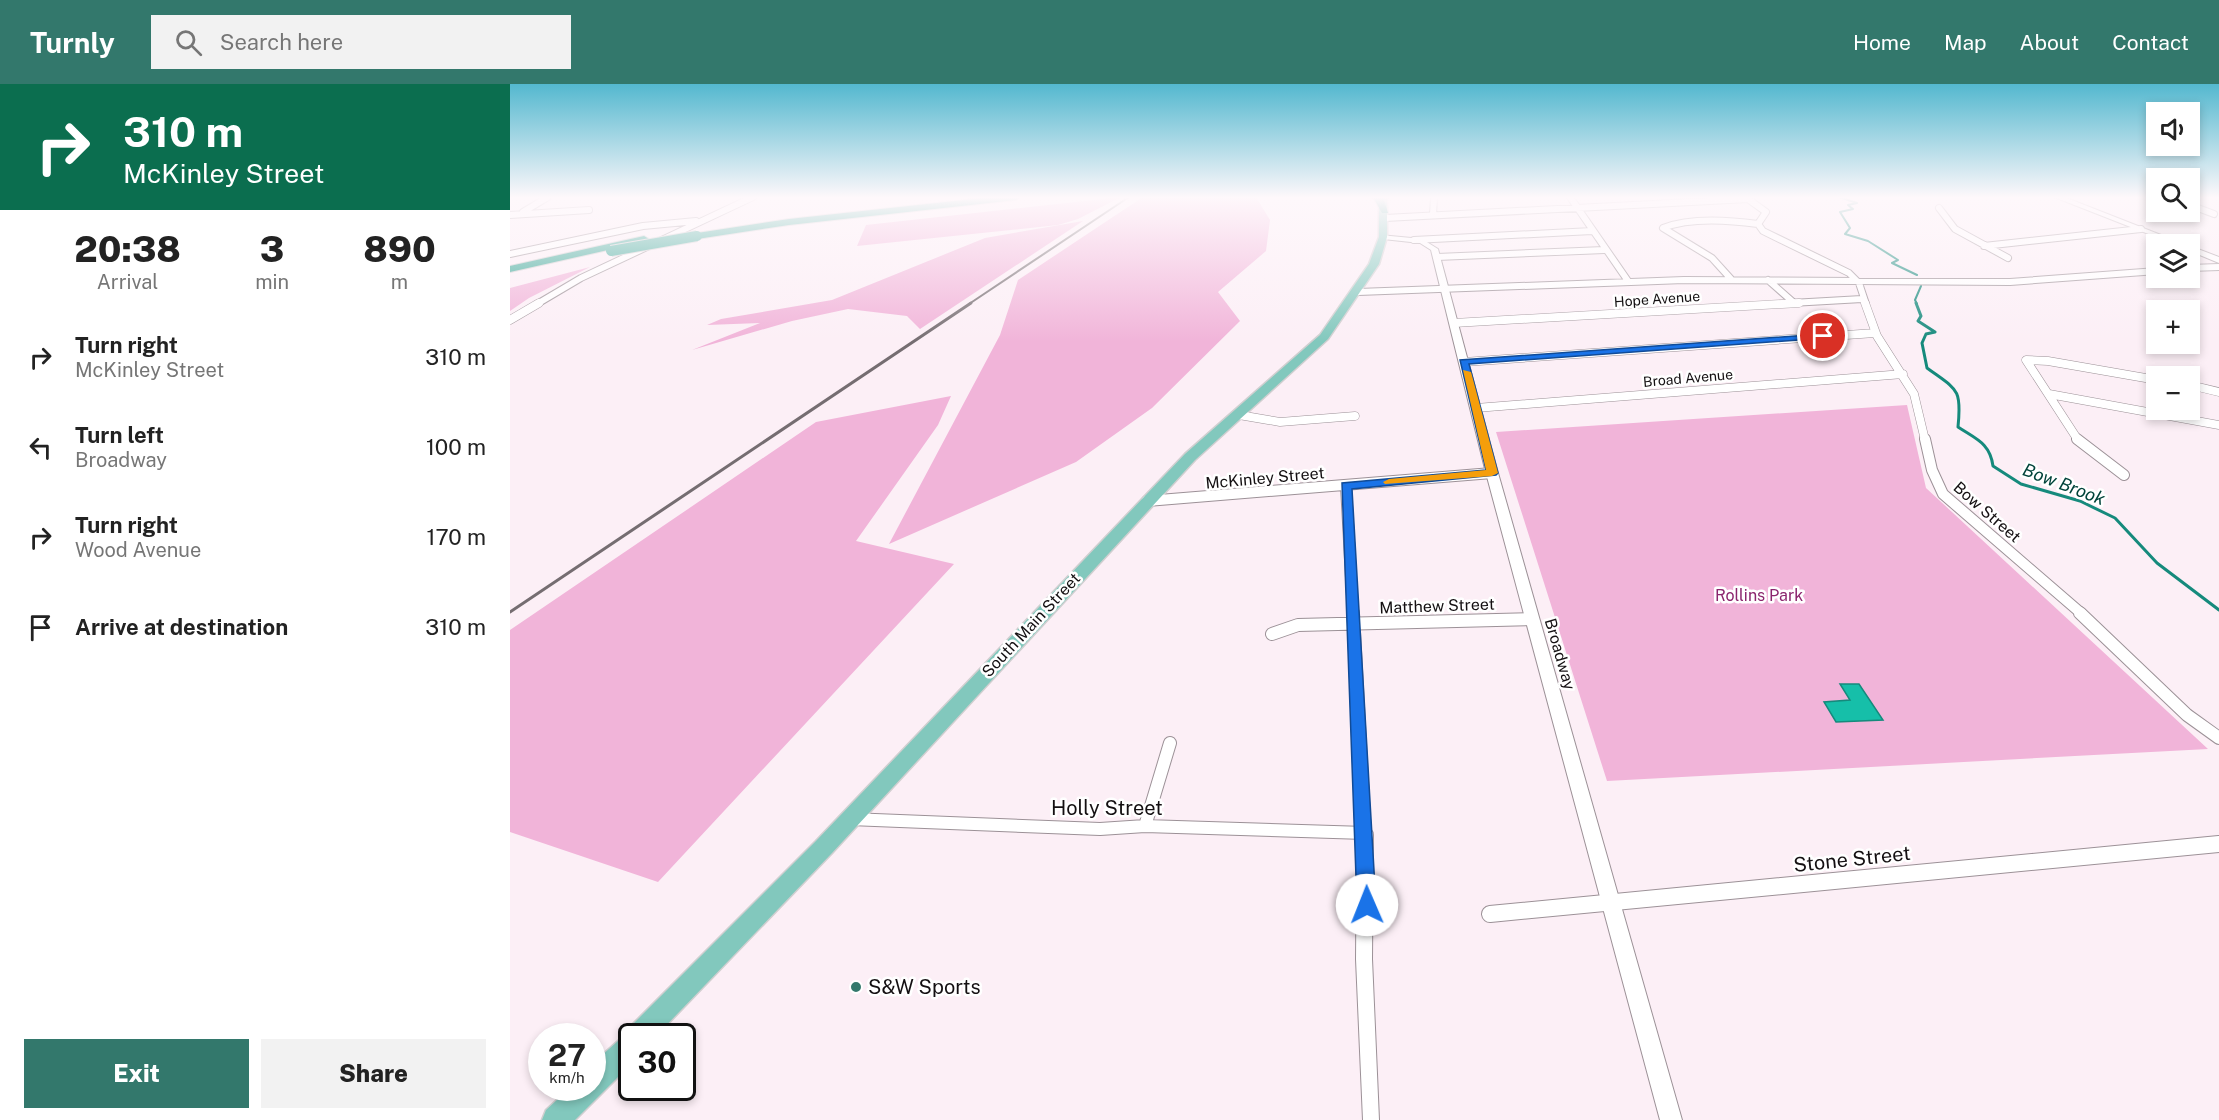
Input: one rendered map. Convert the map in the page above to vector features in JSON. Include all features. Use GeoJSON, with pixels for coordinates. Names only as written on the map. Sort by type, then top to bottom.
{"type":"FeatureCollection","features":[{"type":"Feature","properties":{"kind":"highway"},"geometry":{"type":"LineString","coordinates":[[510,269],[616,245]]}},
{"type":"Feature","properties":{"kind":"highway"},"geometry":{"type":"LineString","coordinates":[[510,274],[634,245]]}},
{"type":"Feature","properties":{"kind":"main road","name":"South Main Street"},"geometry":{"type":"LineString","coordinates":[[652,1023],[849,819],[1190,457],[1324,337],[1358,292],[1374,264],[1380,245]]}},
{"type":"Feature","properties":{"kind":"main road"},"geometry":{"type":"LineString","coordinates":[[2200,252],[2219,260]]}},
{"type":"Feature","properties":{"kind":"main road"},"geometry":{"type":"LineString","coordinates":[[606,1069],[618,1058]]}},
{"type":"Feature","properties":{"kind":"main road"},"geometry":{"type":"LineString","coordinates":[[556,1120],[575,1101]]}},
{"type":"Feature","properties":{"kind":"street"},"geometry":{"type":"LineString","coordinates":[[510,254],[551,245]]}},
{"type":"Feature","properties":{"kind":"street"},"geometry":{"type":"LineString","coordinates":[[510,320],[580,278],[659,245]]}},
{"type":"Feature","properties":{"kind":"street"},"geometry":{"type":"LineString","coordinates":[[1429,245],[1437,257],[1604,249]]}},
{"type":"Feature","properties":{"kind":"street"},"geometry":{"type":"LineString","coordinates":[[1602,245],[1628,281]]}},
{"type":"Feature","properties":{"kind":"street"},"geometry":{"type":"LineString","coordinates":[[1690,245],[1712,258],[1731,279]]}},
{"type":"Feature","properties":{"kind":"street"},"geometry":{"type":"LineString","coordinates":[[1791,245],[1832,264],[1858,280]]}},
{"type":"Feature","properties":{"kind":"street"},"geometry":{"type":"LineString","coordinates":[[1984,246],[1990,245]]}},
{"type":"Feature","properties":{"kind":"street"},"geometry":{"type":"LineString","coordinates":[[1984,246],[2008,258]]}},
{"type":"Feature","properties":{"kind":"street","name":"Broadway"},"geometry":{"type":"LineString","coordinates":[[1437,257],[1492,473],[1671,1120]]}},
{"type":"Feature","properties":{"kind":"street"},"geometry":{"type":"LineString","coordinates":[[2200,268],[2219,267]]}},
{"type":"Feature","properties":{"kind":"street"},"geometry":{"type":"LineString","coordinates":[[1358,292],[1731,279],[2010,282],[2146,272]]}},
{"type":"Feature","properties":{"kind":"street"},"geometry":{"type":"LineString","coordinates":[[1768,280],[1793,302]]}},
{"type":"Feature","properties":{"kind":"street","name":"Bow Street"},"geometry":{"type":"LineString","coordinates":[[1858,280],[1875,333],[1903,374],[1916,400],[1929,463],[1935,481],[1943,494],[2078,609],[2187,715],[2219,738]]}},
{"type":"Feature","properties":{"kind":"street","name":"Hope Avenue"},"geometry":{"type":"LineString","coordinates":[[1454,323],[1862,298]]}},
{"type":"Feature","properties":{"kind":"street"},"geometry":{"type":"LineString","coordinates":[[1464,362],[1875,333]]}},
{"type":"Feature","properties":{"kind":"street"},"geometry":{"type":"LineString","coordinates":[[2124,475],[2085,450],[2026,360],[2048,361],[2146,378]]}},
{"type":"Feature","properties":{"kind":"street","name":"Broad Avenue"},"geometry":{"type":"LineString","coordinates":[[1476,408],[1903,374]]}},
{"type":"Feature","properties":{"kind":"street"},"geometry":{"type":"LineString","coordinates":[[2200,387],[2219,392]]}},
{"type":"Feature","properties":{"kind":"street"},"geometry":{"type":"LineString","coordinates":[[2049,394],[2219,425]]}},
{"type":"Feature","properties":{"kind":"street"},"geometry":{"type":"LineString","coordinates":[[1239,415],[1280,422],[1356,416]]}},
{"type":"Feature","properties":{"kind":"street","name":"McKinley Street"},"geometry":{"type":"LineString","coordinates":[[1147,501],[1492,473]]}},
{"type":"Feature","properties":{"kind":"street"},"geometry":{"type":"LineString","coordinates":[[1346,486],[1365,833],[1364,959],[1371,1120]]}},
{"type":"Feature","properties":{"kind":"street","name":"Matthew Street"},"geometry":{"type":"LineString","coordinates":[[1272,634],[1298,625],[1532,619]]}},
{"type":"Feature","properties":{"kind":"street"},"geometry":{"type":"LineString","coordinates":[[1145,826],[1170,743]]}},
{"type":"Feature","properties":{"kind":"street","name":"Holly Street"},"geometry":{"type":"LineString","coordinates":[[849,819],[1100,829],[1145,826],[1365,833]]}},
{"type":"Feature","properties":{"kind":"street","name":"Stone Street"},"geometry":{"type":"LineString","coordinates":[[1490,914],[2219,844]]}},
{"type":"Feature","properties":{"kind":"green space"},"geometry":{"type":"Polygon","coordinates":[[[967,245],[1046,245],[920,329],[907,316],[848,309],[792,321],[692,350],[760,323],[707,325],[721,319],[832,300],[967,245]]]}},
{"type":"Feature","properties":{"kind":"green space"},"geometry":{"type":"Polygon","coordinates":[[[1070,245],[1267,245],[1266,251],[1218,292],[1240,321],[1152,408],[1076,462],[889,544],[1000,335],[1018,280],[1070,245]]]}},
{"type":"Feature","properties":{"kind":"green space"},"geometry":{"type":"Polygon","coordinates":[[[590,267],[529,298],[510,311],[510,288],[590,267]]]}},
{"type":"Feature","properties":{"kind":"green space"},"geometry":{"type":"Polygon","coordinates":[[[951,396],[938,425],[856,541],[954,564],[658,882],[510,832],[510,630],[816,422],[951,396]]]}},
{"type":"Feature","properties":{"kind":"green space","name":"Rollins Park"},"geometry":{"type":"Polygon","coordinates":[[[1907,405],[1926,488],[2208,749],[1607,781],[1496,432],[1907,405]]]}},
{"type":"Feature","properties":{"kind":"shaded area"},"geometry":{"type":"Polygon","coordinates":[[[1840,684],[1859,684],[1883,720],[1836,722],[1824,702],[1850,700],[1840,684]]]}},
{"type":"Feature","properties":{"kind":"waterway","name":"Bow Brook"},"geometry":{"type":"LineString","coordinates":[[1875,245],[1898,260],[1892,263],[1917,275]]}},
{"type":"Feature","properties":{"kind":"waterway","name":"Bow Brook"},"geometry":{"type":"LineString","coordinates":[[1917,304],[1915,300],[1921,286]]}},
{"type":"Feature","properties":{"kind":"waterway","name":"Bow Brook"},"geometry":{"type":"LineString","coordinates":[[1916,303],[1921,316],[1918,321],[1935,332],[1926,334],[1922,343],[1927,368],[1955,391],[1959,404],[1958,427],[1985,447],[1993,466],[2021,484],[2080,501],[2115,518],[2157,563],[2219,610]]}},
{"type":"Feature","properties":{"kind":"railway"},"geometry":{"type":"LineString","coordinates":[[969,304],[1057,245]]}},
{"type":"Feature","properties":{"kind":"railway"},"geometry":{"type":"LineString","coordinates":[[510,612],[971,303]]}},
{"type":"Feature","properties":{"kind":"slow traffic"},"geometry":{"type":"LineString","coordinates":[[1389,482],[1492,473],[1466,372]]}},
{"type":"Feature","properties":{"kind":"place","name":"S&W Sports"},"geometry":{"type":"Point","coordinates":[856,987]}},
{"type":"Feature","properties":{"kind":"route"},"geometry":{"type":"LineString","coordinates":[[1367,905],[1346,486],[1492,473],[1464,362],[1823,336]]}}]}
